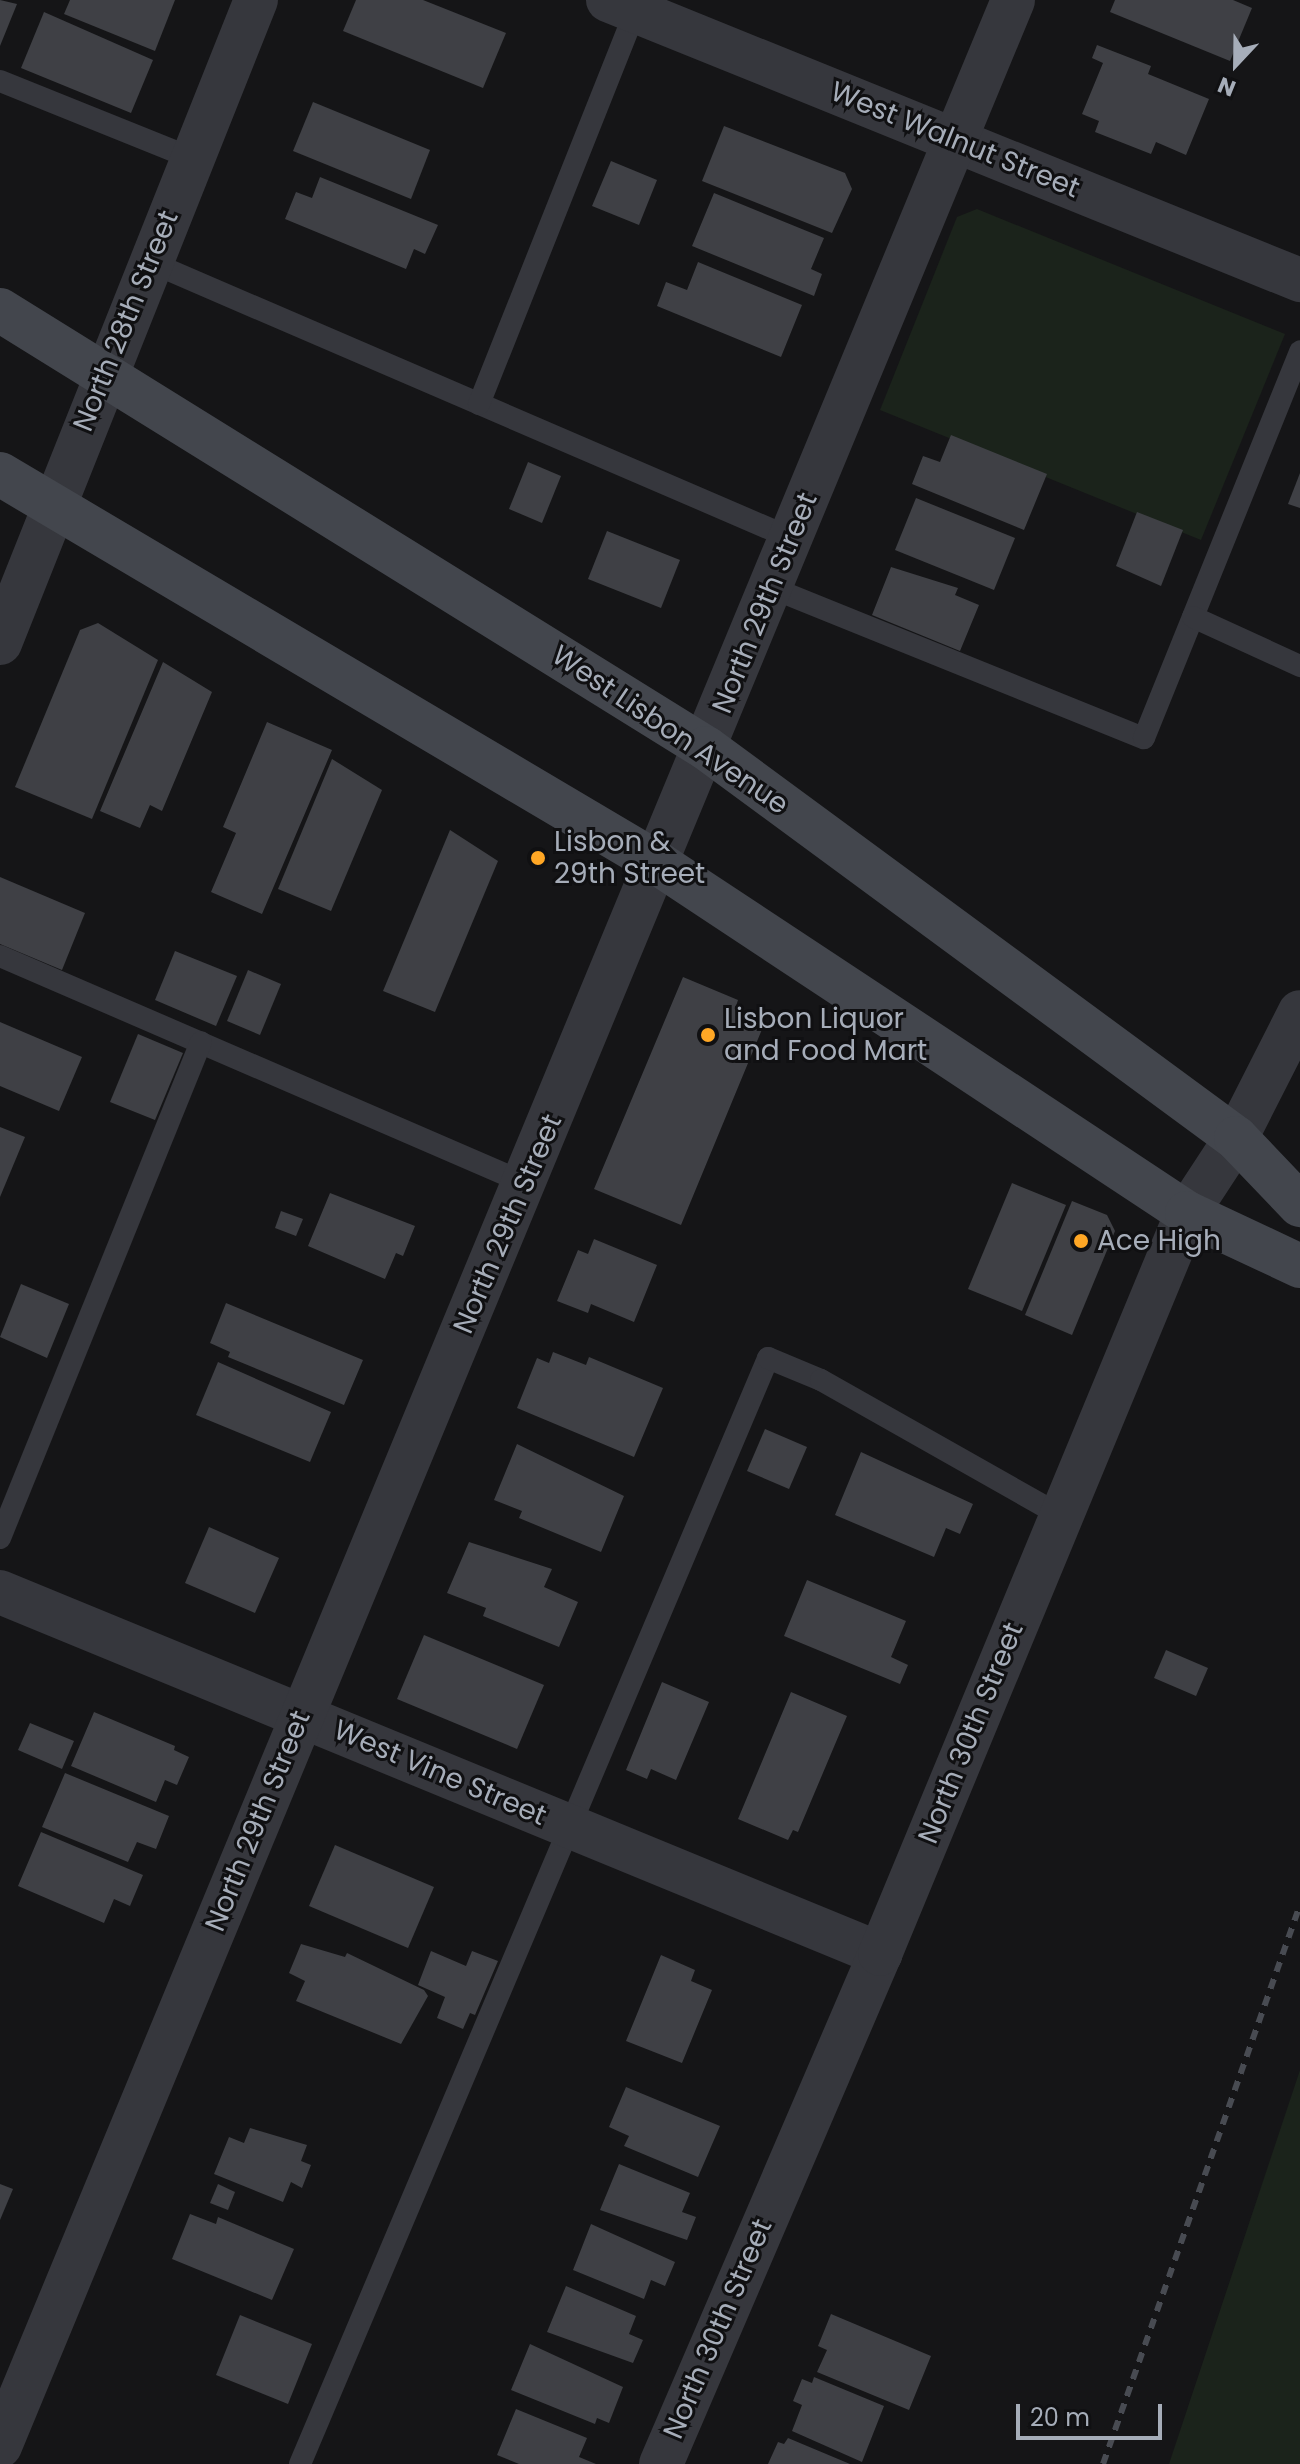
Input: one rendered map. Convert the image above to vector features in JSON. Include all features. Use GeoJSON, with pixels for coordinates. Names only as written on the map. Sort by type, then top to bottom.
{"type":"FeatureCollection","features":[{"type":"Feature","properties":{"kind":"main road","name":"West Lisbon Avenue"},"geometry":{"type":"LineString","coordinates":[[0,310],[706,748],[1236,1138],[1300,1205]]}},
{"type":"Feature","properties":{"kind":"main road"},"geometry":{"type":"LineString","coordinates":[[0,474],[659,864],[1187,1213],[1300,1266]]}},
{"type":"Feature","properties":{"kind":"street","name":"North 28th Street"},"geometry":{"type":"LineString","coordinates":[[0,643],[51,505],[256,0]]}},
{"type":"Feature","properties":{"kind":"street","name":"North 29th Street"},"geometry":{"type":"LineString","coordinates":[[0,2446],[302,1714],[659,864],[1013,0]]}},
{"type":"Feature","properties":{"kind":"street","name":"West Walnut Street"},"geometry":{"type":"LineString","coordinates":[[628,4],[1300,280]]}},
{"type":"Feature","properties":{"kind":"street","name":"North 30th Street"},"geometry":{"type":"LineString","coordinates":[[661,2464],[880,1954],[1187,1213],[1236,1138],[1300,1012]]}},
{"type":"Feature","properties":{"kind":"street","name":"West Vine Street"},"geometry":{"type":"LineString","coordinates":[[0,1592],[880,1954]]}},
{"type":"Feature","properties":{"kind":"lane"},"geometry":{"type":"LineString","coordinates":[[479,404],[628,4]]}},
{"type":"Feature","properties":{"kind":"lane"},"geometry":{"type":"LineString","coordinates":[[0,81],[192,158]]}},
{"type":"Feature","properties":{"kind":"lane"},"geometry":{"type":"LineString","coordinates":[[150,262],[791,538]]}},
{"type":"Feature","properties":{"kind":"lane"},"geometry":{"type":"LineString","coordinates":[[772,588],[1144,738],[1300,351]]}},
{"type":"Feature","properties":{"kind":"lane"},"geometry":{"type":"LineString","coordinates":[[1193,617],[1300,666]]}},
{"type":"Feature","properties":{"kind":"lane"},"geometry":{"type":"LineString","coordinates":[[0,956],[525,1183]]}},
{"type":"Feature","properties":{"kind":"lane"},"geometry":{"type":"LineString","coordinates":[[0,1538],[201,1042]]}},
{"type":"Feature","properties":{"kind":"lane"},"geometry":{"type":"LineString","coordinates":[[300,2464],[567,1826],[768,1358],[821,1380],[1060,1515]]}},
{"type":"Feature","properties":{"kind":"shaded area"},"geometry":{"type":"Polygon","coordinates":[[[977,209],[1285,334],[1201,540],[880,410],[957,217],[977,209]]]}},
{"type":"Feature","properties":{"kind":"shaded area"},"geometry":{"type":"Polygon","coordinates":[[[1300,2070],[1300,2464],[1169,2464],[1300,2070]]]}},
{"type":"Feature","properties":{"kind":"building"},"geometry":{"type":"Polygon","coordinates":[[[0,0],[17,4],[0,46],[0,0]]]}},
{"type":"Feature","properties":{"kind":"building"},"geometry":{"type":"Polygon","coordinates":[[[70,0],[175,0],[155,51],[64,14],[70,0]]]}},
{"type":"Feature","properties":{"kind":"building"},"geometry":{"type":"Polygon","coordinates":[[[356,0],[423,0],[506,33],[483,88],[343,31],[356,0]]]}},
{"type":"Feature","properties":{"kind":"building"},"geometry":{"type":"Polygon","coordinates":[[[1115,0],[1233,0],[1252,8],[1230,61],[1110,12],[1115,0]]]}},
{"type":"Feature","properties":{"kind":"building"},"geometry":{"type":"Polygon","coordinates":[[[44,12],[153,60],[131,113],[21,68],[44,12]]]}},
{"type":"Feature","properties":{"kind":"building"},"geometry":{"type":"Polygon","coordinates":[[[1097,45],[1151,66],[1148,74],[1209,99],[1186,155],[1156,142],[1151,154],[1095,132],[1099,121],[1082,114],[1103,63],[1092,58],[1097,45]]]}},
{"type":"Feature","properties":{"kind":"building"},"geometry":{"type":"Polygon","coordinates":[[[313,102],[430,150],[411,199],[293,151],[313,102]]]}},
{"type":"Feature","properties":{"kind":"building"},"geometry":{"type":"Polygon","coordinates":[[[724,126],[845,173],[852,189],[832,233],[702,181],[724,126]]]}},
{"type":"Feature","properties":{"kind":"building"},"geometry":{"type":"Polygon","coordinates":[[[611,161],[657,180],[639,225],[592,206],[611,161]]]}},
{"type":"Feature","properties":{"kind":"building"},"geometry":{"type":"Polygon","coordinates":[[[320,177],[438,225],[425,254],[414,249],[406,269],[285,219],[296,192],[312,198],[320,177]]]}},
{"type":"Feature","properties":{"kind":"building"},"geometry":{"type":"Polygon","coordinates":[[[714,193],[824,238],[811,269],[822,274],[814,296],[692,246],[714,193]]]}},
{"type":"Feature","properties":{"kind":"building"},"geometry":{"type":"Polygon","coordinates":[[[698,262],[802,305],[781,357],[657,306],[666,282],[687,290],[698,262]]]}},
{"type":"Feature","properties":{"kind":"building"},"geometry":{"type":"Polygon","coordinates":[[[951,435],[1047,474],[1024,530],[912,484],[923,456],[940,462],[951,435]]]}},
{"type":"Feature","properties":{"kind":"building"},"geometry":{"type":"Polygon","coordinates":[[[528,462],[561,476],[542,523],[509,509],[528,462]]]}},
{"type":"Feature","properties":{"kind":"building"},"geometry":{"type":"Polygon","coordinates":[[[1300,473],[1300,508],[1288,504],[1300,473]]]}},
{"type":"Feature","properties":{"kind":"building"},"geometry":{"type":"Polygon","coordinates":[[[916,498],[1015,538],[994,590],[895,550],[916,498]]]}},
{"type":"Feature","properties":{"kind":"building"},"geometry":{"type":"Polygon","coordinates":[[[1137,512],[1183,530],[1161,586],[1116,566],[1137,512]]]}},
{"type":"Feature","properties":{"kind":"building"},"geometry":{"type":"Polygon","coordinates":[[[607,531],[680,560],[661,608],[588,579],[607,531]]]}},
{"type":"Feature","properties":{"kind":"building"},"geometry":{"type":"Polygon","coordinates":[[[891,567],[958,588],[955,595],[979,605],[960,651],[872,615],[891,567]]]}},
{"type":"Feature","properties":{"kind":"building"},"geometry":{"type":"Polygon","coordinates":[[[98,623],[158,660],[92,819],[15,787],[80,630],[98,623]]]}},
{"type":"Feature","properties":{"kind":"building"},"geometry":{"type":"Polygon","coordinates":[[[163,662],[212,692],[162,811],[150,805],[140,828],[100,811],[163,662]]]}},
{"type":"Feature","properties":{"kind":"building"},"geometry":{"type":"Polygon","coordinates":[[[267,722],[332,750],[262,914],[211,892],[236,833],[223,827],[267,722]]]}},
{"type":"Feature","properties":{"kind":"building"},"geometry":{"type":"Polygon","coordinates":[[[332,759],[382,790],[331,911],[278,889],[332,759]]]}},
{"type":"Feature","properties":{"kind":"building"},"geometry":{"type":"Polygon","coordinates":[[[450,830],[498,861],[435,1012],[383,991],[450,830]]]}},
{"type":"Feature","properties":{"kind":"building"},"geometry":{"type":"Polygon","coordinates":[[[0,877],[85,913],[62,970],[0,944],[0,877]]]}},
{"type":"Feature","properties":{"kind":"building"},"geometry":{"type":"Polygon","coordinates":[[[175,951],[237,976],[216,1026],[155,1000],[175,951]]]}},
{"type":"Feature","properties":{"kind":"building"},"geometry":{"type":"Polygon","coordinates":[[[248,970],[281,984],[260,1035],[227,1021],[248,970]]]}},
{"type":"Feature","properties":{"kind":"building"},"geometry":{"type":"Polygon","coordinates":[[[683,977],[738,1000],[735,1009],[765,1022],[681,1225],[594,1189],[683,977]]]}},
{"type":"Feature","properties":{"kind":"building"},"geometry":{"type":"Polygon","coordinates":[[[0,1022],[82,1057],[59,1111],[0,1086],[0,1022]]]}},
{"type":"Feature","properties":{"kind":"building"},"geometry":{"type":"Polygon","coordinates":[[[138,1034],[183,1053],[155,1120],[110,1102],[138,1034]]]}},
{"type":"Feature","properties":{"kind":"building"},"geometry":{"type":"Polygon","coordinates":[[[0,1127],[25,1137],[0,1197],[0,1127]]]}},
{"type":"Feature","properties":{"kind":"building"},"geometry":{"type":"Polygon","coordinates":[[[1012,1183],[1066,1205],[1022,1311],[968,1289],[1012,1183]]]}},
{"type":"Feature","properties":{"kind":"building"},"geometry":{"type":"Polygon","coordinates":[[[330,1193],[415,1226],[403,1256],[396,1253],[385,1279],[308,1246],[330,1193]]]}},
{"type":"Feature","properties":{"kind":"building"},"geometry":{"type":"Polygon","coordinates":[[[1072,1201],[1107,1215],[1115,1231],[1072,1335],[1025,1315],[1072,1201]]]}},
{"type":"Feature","properties":{"kind":"building"},"geometry":{"type":"Polygon","coordinates":[[[281,1211],[303,1219],[296,1236],[275,1228],[281,1211]]]}},
{"type":"Feature","properties":{"kind":"building"},"geometry":{"type":"Polygon","coordinates":[[[594,1239],[657,1265],[634,1322],[591,1304],[588,1313],[557,1301],[578,1250],[588,1254],[594,1239]]]}},
{"type":"Feature","properties":{"kind":"building"},"geometry":{"type":"Polygon","coordinates":[[[21,1284],[69,1304],[47,1358],[0,1337],[21,1284]]]}},
{"type":"Feature","properties":{"kind":"building"},"geometry":{"type":"Polygon","coordinates":[[[226,1303],[363,1360],[344,1405],[228,1357],[230,1352],[210,1343],[226,1303]]]}},
{"type":"Feature","properties":{"kind":"building"},"geometry":{"type":"Polygon","coordinates":[[[553,1352],[586,1365],[589,1357],[663,1388],[634,1457],[517,1408],[537,1358],[549,1363],[553,1352]]]}},
{"type":"Feature","properties":{"kind":"building"},"geometry":{"type":"Polygon","coordinates":[[[218,1362],[331,1412],[310,1462],[196,1415],[218,1362]]]}},
{"type":"Feature","properties":{"kind":"building"},"geometry":{"type":"Polygon","coordinates":[[[765,1429],[807,1447],[789,1489],[747,1471],[765,1429]]]}},
{"type":"Feature","properties":{"kind":"building"},"geometry":{"type":"Polygon","coordinates":[[[517,1444],[624,1496],[601,1552],[519,1518],[522,1511],[494,1500],[517,1444]]]}},
{"type":"Feature","properties":{"kind":"building"},"geometry":{"type":"Polygon","coordinates":[[[861,1452],[973,1504],[960,1534],[946,1528],[934,1557],[835,1515],[861,1452]]]}},
{"type":"Feature","properties":{"kind":"building"},"geometry":{"type":"Polygon","coordinates":[[[209,1527],[279,1558],[255,1613],[185,1583],[209,1527]]]}},
{"type":"Feature","properties":{"kind":"building"},"geometry":{"type":"Polygon","coordinates":[[[469,1542],[552,1569],[544,1587],[578,1602],[559,1647],[483,1616],[486,1608],[447,1593],[469,1542]]]}},
{"type":"Feature","properties":{"kind":"building"},"geometry":{"type":"Polygon","coordinates":[[[807,1580],[906,1621],[891,1657],[908,1665],[900,1684],[784,1636],[807,1580]]]}},
{"type":"Feature","properties":{"kind":"building"},"geometry":{"type":"Polygon","coordinates":[[[424,1635],[544,1685],[517,1749],[397,1699],[424,1635]]]}},
{"type":"Feature","properties":{"kind":"building"},"geometry":{"type":"Polygon","coordinates":[[[1166,1650],[1208,1668],[1196,1696],[1154,1678],[1166,1650]]]}},
{"type":"Feature","properties":{"kind":"building"},"geometry":{"type":"Polygon","coordinates":[[[662,1682],[709,1702],[676,1780],[651,1769],[647,1779],[626,1770],[662,1682]]]}},
{"type":"Feature","properties":{"kind":"building"},"geometry":{"type":"Polygon","coordinates":[[[791,1692],[847,1716],[798,1832],[793,1830],[788,1840],[738,1819],[791,1692]]]}},
{"type":"Feature","properties":{"kind":"building"},"geometry":{"type":"Polygon","coordinates":[[[94,1712],[175,1746],[174,1750],[189,1757],[177,1785],[165,1780],[156,1802],[71,1766],[94,1712]]]}},
{"type":"Feature","properties":{"kind":"building"},"geometry":{"type":"Polygon","coordinates":[[[30,1723],[74,1741],[62,1769],[18,1750],[30,1723]]]}},
{"type":"Feature","properties":{"kind":"building"},"geometry":{"type":"Polygon","coordinates":[[[65,1773],[169,1816],[156,1849],[137,1842],[128,1862],[42,1827],[65,1773]]]}},
{"type":"Feature","properties":{"kind":"building"},"geometry":{"type":"Polygon","coordinates":[[[41,1832],[143,1875],[130,1906],[114,1899],[104,1923],[18,1886],[41,1832]]]}},
{"type":"Feature","properties":{"kind":"building"},"geometry":{"type":"Polygon","coordinates":[[[335,1845],[434,1887],[408,1948],[309,1906],[335,1845]]]}},
{"type":"Feature","properties":{"kind":"building"},"geometry":{"type":"Polygon","coordinates":[[[301,1944],[345,1957],[347,1953],[424,1990],[428,1996],[401,2044],[296,2001],[305,1981],[289,1973],[301,1944]]]}},
{"type":"Feature","properties":{"kind":"building"},"geometry":{"type":"Polygon","coordinates":[[[431,1951],[466,1966],[472,1951],[498,1961],[475,2015],[470,2013],[463,2029],[437,2018],[445,1997],[418,1985],[431,1951]]]}},
{"type":"Feature","properties":{"kind":"building"},"geometry":{"type":"Polygon","coordinates":[[[661,1955],[695,1970],[691,1981],[712,1990],[682,2063],[626,2041],[661,1955]]]}},
{"type":"Feature","properties":{"kind":"building"},"geometry":{"type":"Polygon","coordinates":[[[626,2087],[720,2126],[698,2177],[624,2146],[629,2136],[609,2127],[626,2087]]]}},
{"type":"Feature","properties":{"kind":"building"},"geometry":{"type":"Polygon","coordinates":[[[250,2128],[307,2145],[301,2161],[311,2165],[302,2188],[291,2182],[283,2202],[214,2174],[229,2137],[244,2143],[250,2128]]]}},
{"type":"Feature","properties":{"kind":"building"},"geometry":{"type":"Polygon","coordinates":[[[619,2164],[690,2193],[682,2212],[696,2217],[687,2240],[600,2210],[619,2164]]]}},
{"type":"Feature","properties":{"kind":"building"},"geometry":{"type":"Polygon","coordinates":[[[0,2184],[13,2189],[0,2220],[0,2184]]]}},
{"type":"Feature","properties":{"kind":"building"},"geometry":{"type":"Polygon","coordinates":[[[218,2184],[235,2192],[228,2210],[210,2203],[218,2184]]]}},
{"type":"Feature","properties":{"kind":"building"},"geometry":{"type":"Polygon","coordinates":[[[190,2214],[216,2224],[218,2217],[294,2249],[272,2300],[172,2259],[190,2214]]]}},
{"type":"Feature","properties":{"kind":"building"},"geometry":{"type":"Polygon","coordinates":[[[591,2224],[675,2262],[665,2286],[651,2280],[644,2299],[573,2270],[591,2224]]]}},
{"type":"Feature","properties":{"kind":"building"},"geometry":{"type":"Polygon","coordinates":[[[566,2286],[636,2316],[629,2334],[643,2340],[633,2363],[547,2332],[566,2286]]]}},
{"type":"Feature","properties":{"kind":"building"},"geometry":{"type":"Polygon","coordinates":[[[831,2314],[931,2356],[909,2410],[817,2372],[827,2350],[818,2346],[831,2314]]]}},
{"type":"Feature","properties":{"kind":"building"},"geometry":{"type":"Polygon","coordinates":[[[240,2315],[312,2344],[288,2404],[216,2375],[240,2315]]]}},
{"type":"Feature","properties":{"kind":"building"},"geometry":{"type":"Polygon","coordinates":[[[530,2344],[623,2387],[609,2423],[597,2418],[595,2424],[511,2390],[530,2344]]]}},
{"type":"Feature","properties":{"kind":"building"},"geometry":{"type":"Polygon","coordinates":[[[814,2377],[884,2406],[862,2462],[792,2431],[802,2405],[793,2401],[802,2379],[812,2383],[814,2377]]]}},
{"type":"Feature","properties":{"kind":"building"},"geometry":{"type":"Polygon","coordinates":[[[516,2409],[587,2438],[579,2457],[596,2464],[519,2464],[497,2455],[516,2409]]]}},
{"type":"Feature","properties":{"kind":"building"},"geometry":{"type":"Polygon","coordinates":[[[788,2438],[850,2464],[768,2464],[778,2442],[784,2444],[788,2438]]]}},
{"type":"Feature","properties":{"kind":"railway"},"geometry":{"type":"LineString","coordinates":[[1103,2464],[1300,1905]]}},
{"type":"Feature","properties":{"kind":"place","name":"Lisbon & 29th Street"},"geometry":{"type":"Point","coordinates":[538,858]}},
{"type":"Feature","properties":{"kind":"place","name":"Lisbon Liquor and Food Mart"},"geometry":{"type":"Point","coordinates":[708,1035]}},
{"type":"Feature","properties":{"kind":"place","name":"Ace High"},"geometry":{"type":"Point","coordinates":[1081,1241]}}]}
